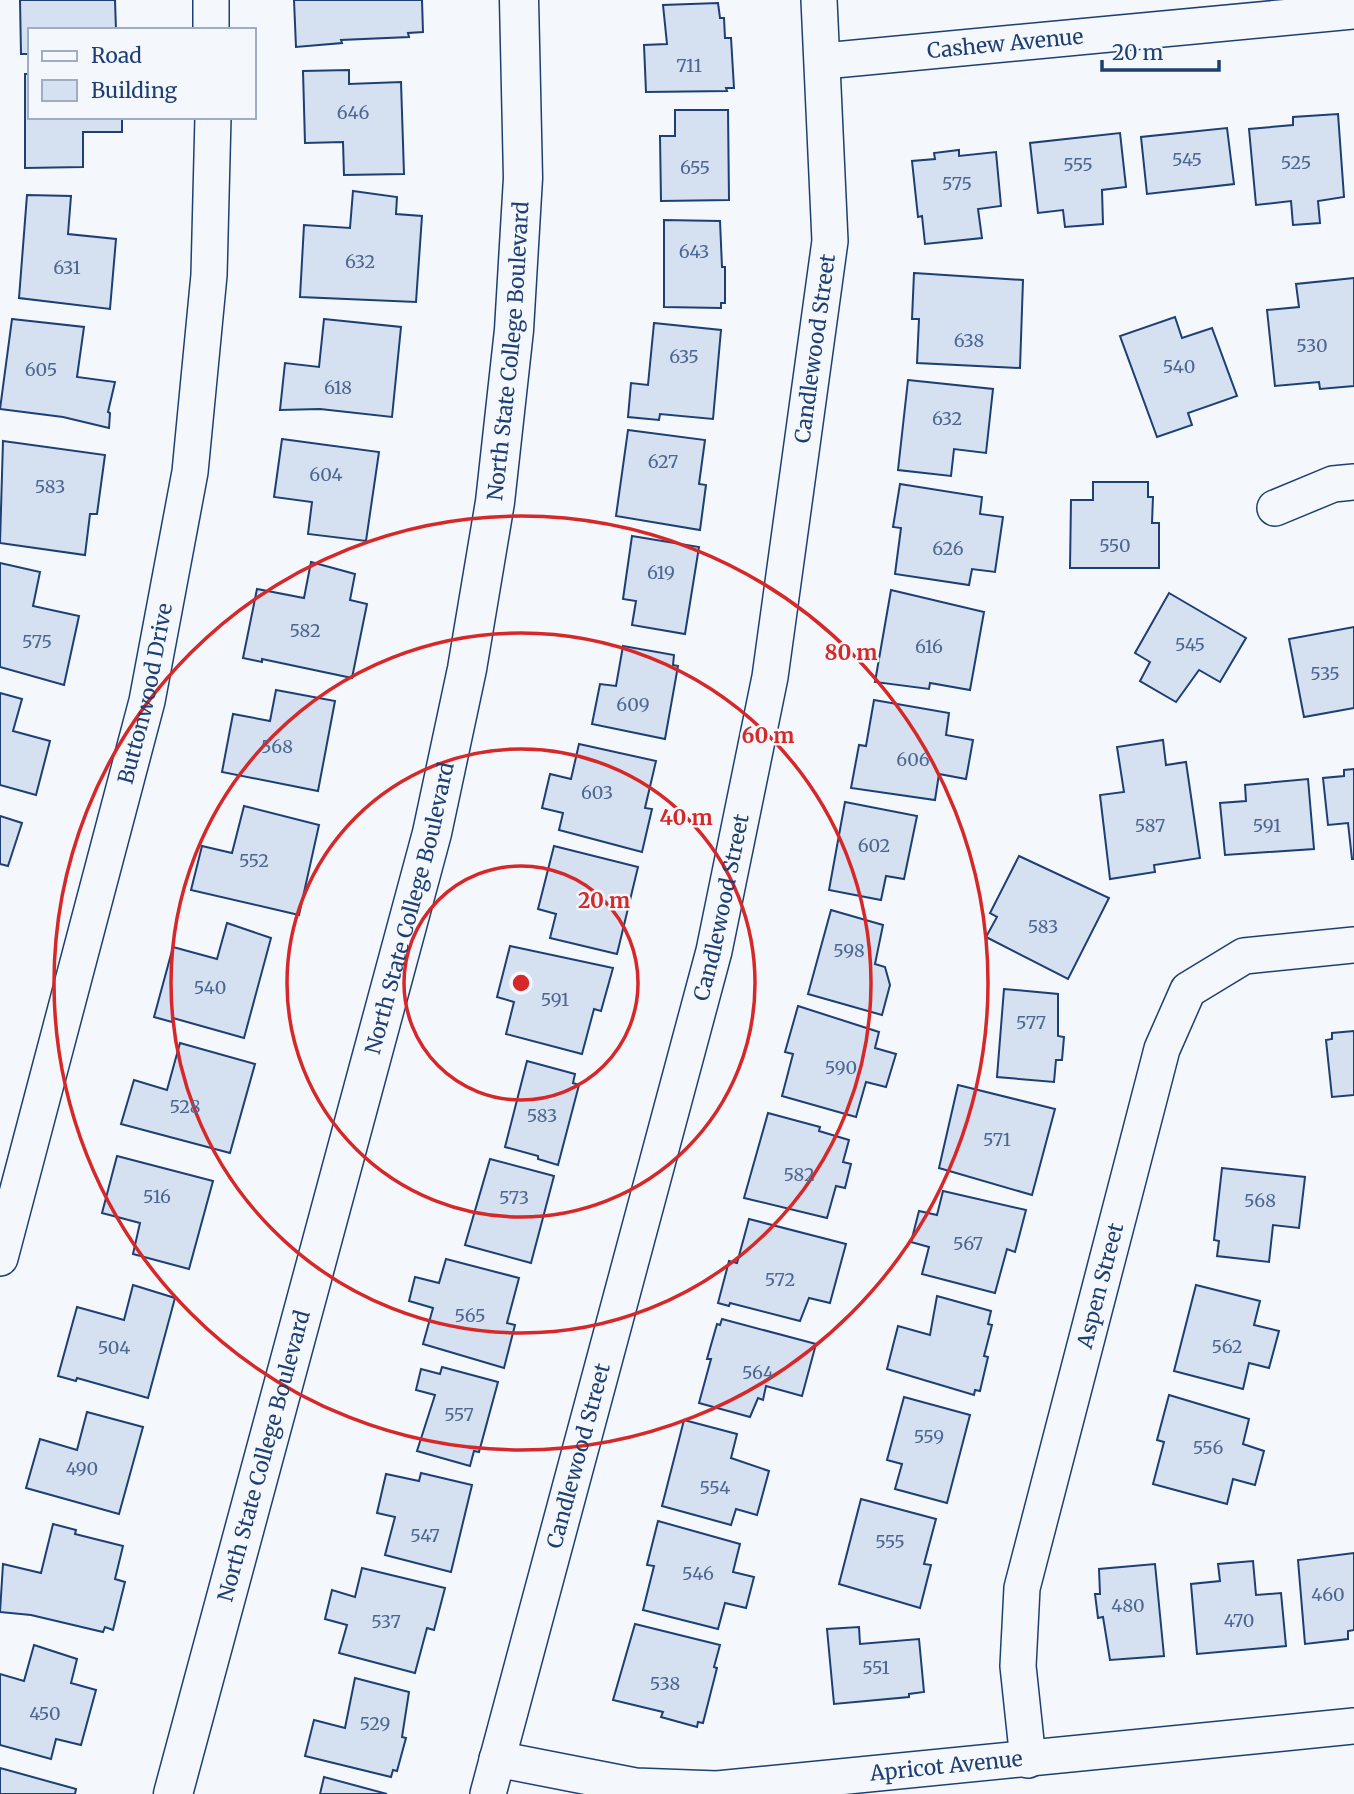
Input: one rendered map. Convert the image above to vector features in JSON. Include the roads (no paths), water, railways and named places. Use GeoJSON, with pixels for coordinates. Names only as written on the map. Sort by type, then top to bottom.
{"type":"FeatureCollection","features":[{"type":"Feature","properties":{"kind":"main road","name":"North State College Boulevard"},"geometry":{"type":"LineString","coordinates":[[173,1794],[432,833],[467,669],[495,502],[514,330],[523,178],[519,0]]}},
{"type":"Feature","properties":{"kind":"street"},"geometry":{"type":"LineString","coordinates":[[211,0],[211,28]]}},
{"type":"Feature","properties":{"kind":"street","name":"Candlewood Street"},"geometry":{"type":"LineString","coordinates":[[488,1794],[714,951],[769,677],[830,241],[824,61],[819,0]]}},
{"type":"Feature","properties":{"kind":"street","name":"Cashew Avenue"},"geometry":{"type":"LineString","coordinates":[[824,61],[1354,10]]}},
{"type":"Feature","properties":{"kind":"street","name":"Buttonwood Drive"},"geometry":{"type":"LineString","coordinates":[[0,1258],[147,701],[190,472],[209,275],[213,119]]}},
{"type":"Feature","properties":{"kind":"street"},"geometry":{"type":"LineString","coordinates":[[1275,508],[1333,484],[1354,482]]}},
{"type":"Feature","properties":{"kind":"street","name":"Aspen Street"},"geometry":{"type":"LineString","coordinates":[[1028,1760],[1018,1666],[1022,1588],[1162,1049],[1188,990],[1244,956],[1354,945]]}},
{"type":"Feature","properties":{"kind":"street","name":"Apricot Avenue"},"geometry":{"type":"LineString","coordinates":[[497,1759],[635,1786],[718,1789],[1354,1726]]}}]}
